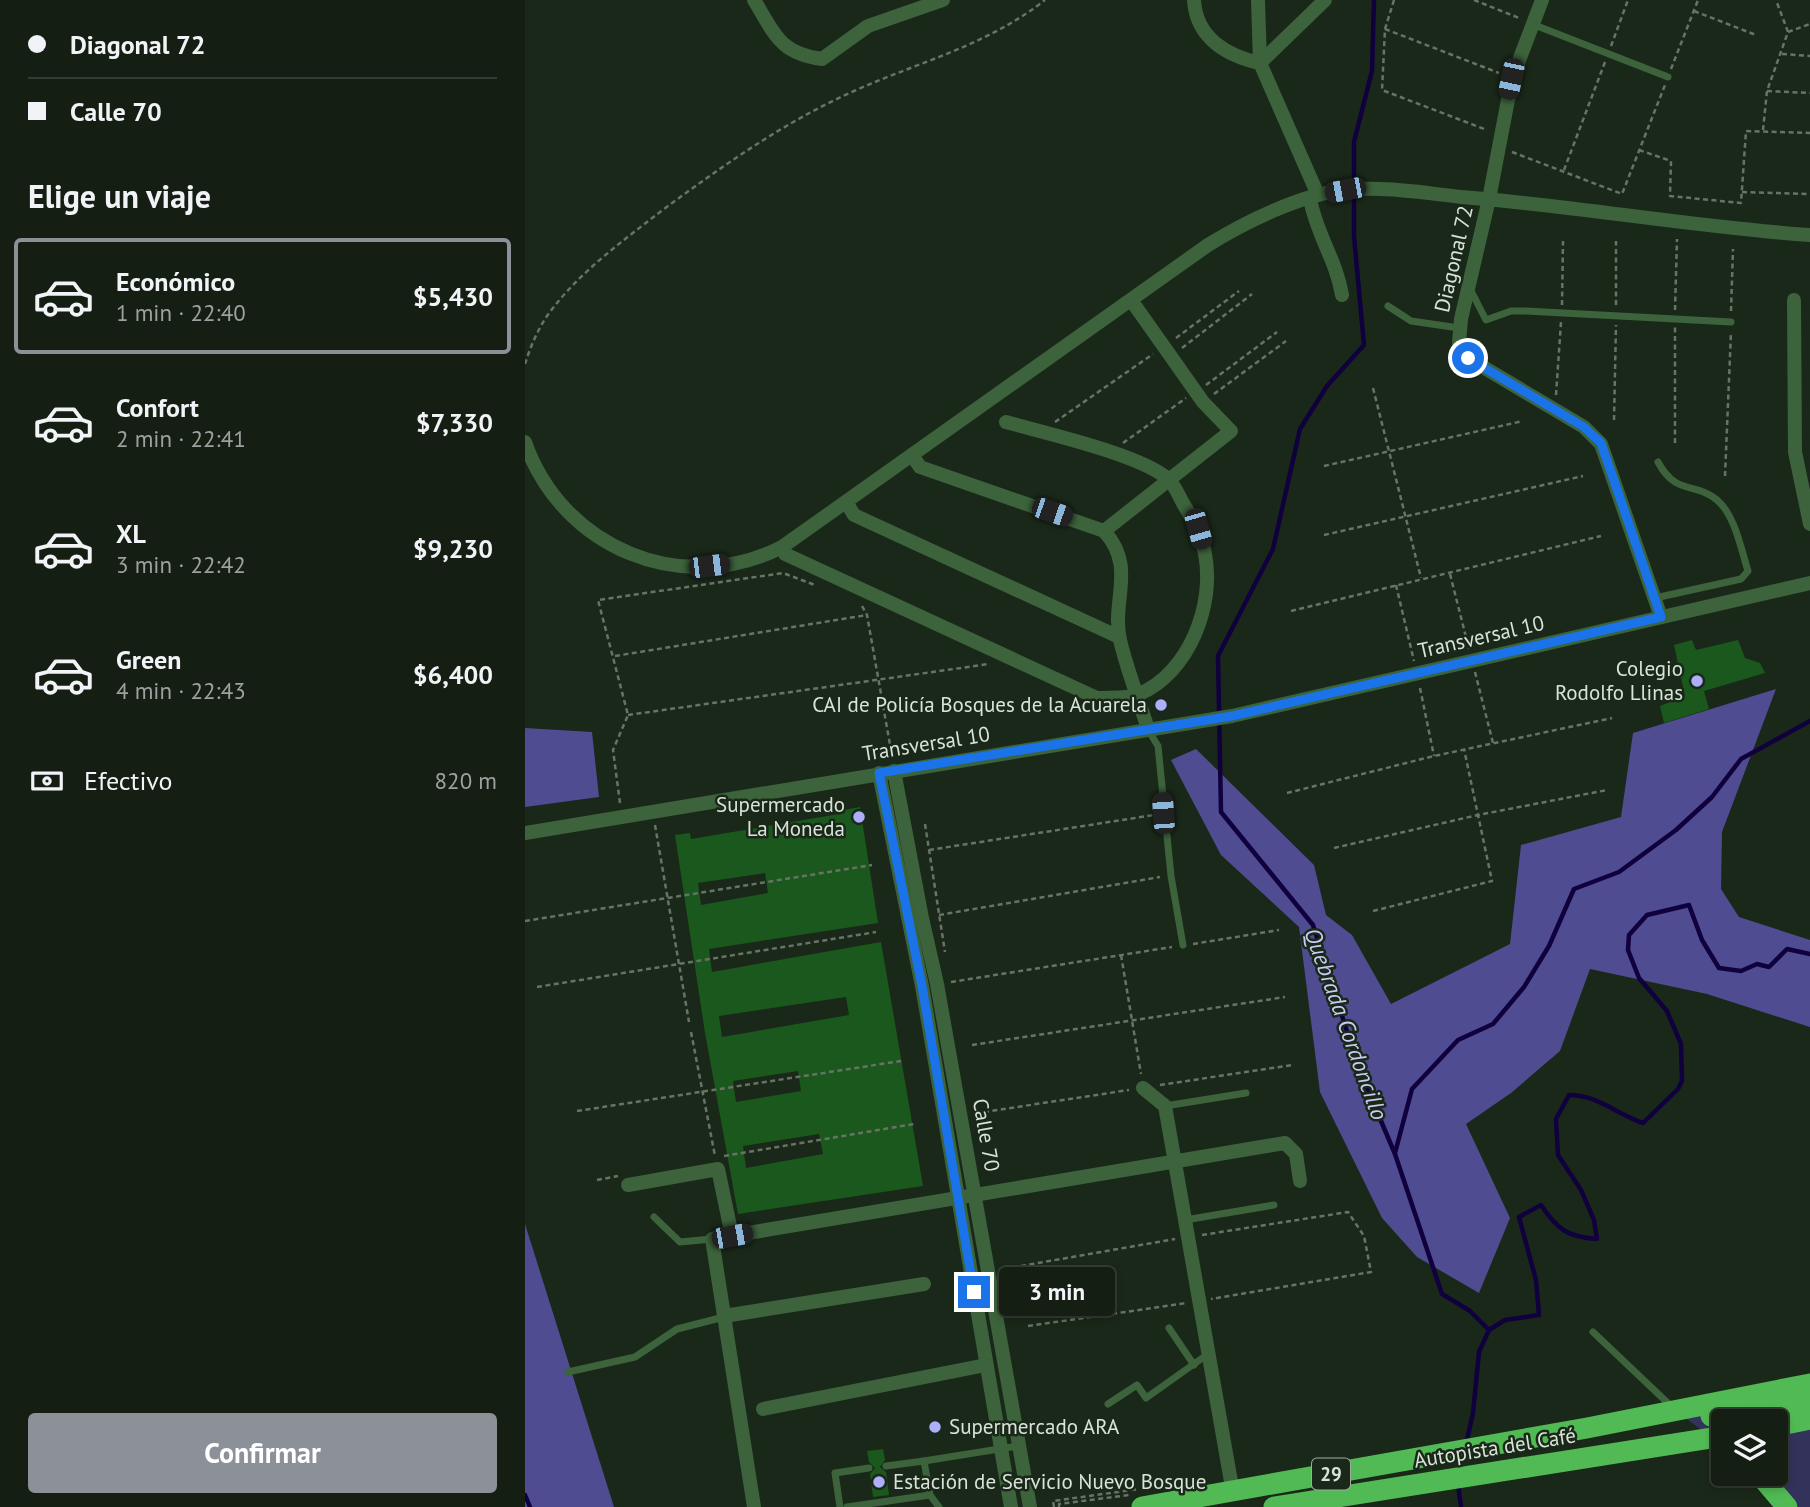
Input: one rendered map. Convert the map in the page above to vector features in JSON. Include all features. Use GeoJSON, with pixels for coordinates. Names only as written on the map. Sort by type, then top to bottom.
{"type":"FeatureCollection","features":[{"type":"Feature","properties":{"kind":"highway","name":"Autopista del Café"},"geometry":{"type":"LineString","coordinates":[[1587,1428],[1810,1384]]}},
{"type":"Feature","properties":{"kind":"highway","name":"Autopista del Café"},"geometry":{"type":"LineString","coordinates":[[1143,1496],[1233,1493],[1535,1436],[1810,1404]]}},
{"type":"Feature","properties":{"kind":"highway"},"geometry":{"type":"LineString","coordinates":[[1788,1424],[1810,1419]]}},
{"type":"Feature","properties":{"kind":"highway","name":"Autopista del Café"},"geometry":{"type":"LineString","coordinates":[[1274,1507],[1711,1439]]}},
{"type":"Feature","properties":{"kind":"highway"},"geometry":{"type":"LineString","coordinates":[[1668,1447],[1711,1449]]}},
{"type":"Feature","properties":{"kind":"highway"},"geometry":{"type":"LineString","coordinates":[[1769,1486],[1787,1507]]}},
{"type":"Feature","properties":{"kind":"street"},"geometry":{"type":"LineString","coordinates":[[754,0],[780,44],[799,56],[822,59],[868,26],[943,0]]}},
{"type":"Feature","properties":{"kind":"street"},"geometry":{"type":"LineString","coordinates":[[1194,0],[1200,20],[1213,42],[1239,58],[1260,63]]}},
{"type":"Feature","properties":{"kind":"street"},"geometry":{"type":"LineString","coordinates":[[1258,0],[1260,63],[1314,197],[1315,228],[1337,270],[1342,295]]}},
{"type":"Feature","properties":{"kind":"street"},"geometry":{"type":"LineString","coordinates":[[1260,63],[1325,0]]}},
{"type":"Feature","properties":{"kind":"street","name":"Diagonal 72"},"geometry":{"type":"LineString","coordinates":[[1542,0],[1511,79],[1489,199],[1459,328],[1459,343],[1468,358],[1584,427],[1607,454],[1661,617]]}},
{"type":"Feature","properties":{"kind":"street"},"geometry":{"type":"LineString","coordinates":[[525,442],[538,473],[566,507],[601,538],[638,559],[667,566],[709,566],[762,558],[782,547],[1230,231],[1314,197],[1345,190],[1373,189],[1489,199],[1744,231],[1810,235]]}},
{"type":"Feature","properties":{"kind":"street"},"geometry":{"type":"LineString","coordinates":[[1104,531],[1231,431],[1203,402],[1168,344],[1131,300]]}},
{"type":"Feature","properties":{"kind":"street"},"geometry":{"type":"LineString","coordinates":[[1794,300],[1795,452],[1810,524]]}},
{"type":"Feature","properties":{"kind":"street"},"geometry":{"type":"LineString","coordinates":[[782,547],[785,554],[1097,698],[1138,695],[1165,678],[1187,652],[1201,619],[1208,585],[1206,555],[1198,529],[1168,479],[1128,459],[1006,422]]}},
{"type":"Feature","properties":{"kind":"street"},"geometry":{"type":"LineString","coordinates":[[912,455],[920,467],[1104,531],[1121,557],[1119,638],[1148,729]]}},
{"type":"Feature","properties":{"kind":"street"},"geometry":{"type":"LineString","coordinates":[[846,502],[854,515],[1119,638]]}},
{"type":"Feature","properties":{"kind":"street","name":"Transversal 10"},"geometry":{"type":"LineString","coordinates":[[525,832],[1232,716],[1810,583]]}},
{"type":"Feature","properties":{"kind":"street","name":"Calle 70"},"geometry":{"type":"LineString","coordinates":[[887,772],[937,984],[1030,1507]]}},
{"type":"Feature","properties":{"kind":"street","name":"Calle 70"},"geometry":{"type":"LineString","coordinates":[[887,772],[1011,1507]]}},
{"type":"Feature","properties":{"kind":"street"},"geometry":{"type":"LineString","coordinates":[[1143,1088],[1165,1106],[1233,1493]]}},
{"type":"Feature","properties":{"kind":"street"},"geometry":{"type":"LineString","coordinates":[[754,1507],[712,1239],[1285,1143],[1296,1154],[1300,1181]]}},
{"type":"Feature","properties":{"kind":"street"},"geometry":{"type":"LineString","coordinates":[[628,1185],[718,1169],[732,1236]]}},
{"type":"Feature","properties":{"kind":"street"},"geometry":{"type":"LineString","coordinates":[[724,1317],[924,1284]]}},
{"type":"Feature","properties":{"kind":"street"},"geometry":{"type":"LineString","coordinates":[[763,1409],[986,1365]]}},
{"type":"Feature","properties":{"kind":"lane"},"geometry":{"type":"LineString","coordinates":[[1532,24],[1668,77]]}},
{"type":"Feature","properties":{"kind":"lane"},"geometry":{"type":"LineString","coordinates":[[1469,287],[1486,320],[1511,311],[1731,322]]}},
{"type":"Feature","properties":{"kind":"lane"},"geometry":{"type":"LineString","coordinates":[[1388,306],[1411,321],[1459,328]]}},
{"type":"Feature","properties":{"kind":"lane"},"geometry":{"type":"LineString","coordinates":[[1654,598],[1741,579],[1748,571],[1727,513],[1716,499],[1681,486],[1666,476],[1658,462]]}},
{"type":"Feature","properties":{"kind":"lane"},"geometry":{"type":"LineString","coordinates":[[1148,729],[1158,746],[1163,813],[1183,945]]}},
{"type":"Feature","properties":{"kind":"lane"},"geometry":{"type":"LineString","coordinates":[[1165,1106],[1246,1093]]}},
{"type":"Feature","properties":{"kind":"lane"},"geometry":{"type":"LineString","coordinates":[[1185,1220],[1274,1205]]}},
{"type":"Feature","properties":{"kind":"lane"},"geometry":{"type":"LineString","coordinates":[[654,1217],[680,1242],[712,1239]]}},
{"type":"Feature","properties":{"kind":"lane"},"geometry":{"type":"LineString","coordinates":[[568,1372],[635,1357],[677,1329],[724,1317]]}},
{"type":"Feature","properties":{"kind":"lane"},"geometry":{"type":"LineString","coordinates":[[1169,1328],[1194,1365]]}},
{"type":"Feature","properties":{"kind":"lane"},"geometry":{"type":"LineString","coordinates":[[1593,1332],[1675,1410]]}},
{"type":"Feature","properties":{"kind":"lane"},"geometry":{"type":"LineString","coordinates":[[1108,1404],[1136,1385],[1146,1398],[1208,1354]]}},
{"type":"Feature","properties":{"kind":"lane"},"geometry":{"type":"LineString","coordinates":[[885,1466],[1019,1446]]}},
{"type":"Feature","properties":{"kind":"lane"},"geometry":{"type":"LineString","coordinates":[[924,1461],[930,1495],[939,1507]]}},
{"type":"Feature","properties":{"kind":"lane"},"geometry":{"type":"LineString","coordinates":[[840,1507],[835,1473],[870,1468]]}},
{"type":"Feature","properties":{"kind":"lane"},"geometry":{"type":"LineString","coordinates":[[847,1507],[930,1495]]}},
{"type":"Feature","properties":{"kind":"path"},"geometry":{"type":"LineString","coordinates":[[525,365],[548,316],[576,282],[612,249],[723,166],[797,120],[853,92],[988,39],[1019,21],[1045,0]]}},
{"type":"Feature","properties":{"kind":"path"},"geometry":{"type":"LineString","coordinates":[[1394,0],[1385,29],[1383,90],[1500,135]]}},
{"type":"Feature","properties":{"kind":"path"},"geometry":{"type":"LineString","coordinates":[[1474,0],[1532,24]]}},
{"type":"Feature","properties":{"kind":"path"},"geometry":{"type":"LineString","coordinates":[[1563,171],[1628,0]]}},
{"type":"Feature","properties":{"kind":"path"},"geometry":{"type":"LineString","coordinates":[[1509,150],[1622,194],[1698,0]]}},
{"type":"Feature","properties":{"kind":"path"},"geometry":{"type":"LineString","coordinates":[[1762,131],[1767,91],[1788,32],[1776,0]]}},
{"type":"Feature","properties":{"kind":"path"},"geometry":{"type":"LineString","coordinates":[[1694,10],[1756,35]]}},
{"type":"Feature","properties":{"kind":"path"},"geometry":{"type":"LineString","coordinates":[[1788,32],[1810,24]]}},
{"type":"Feature","properties":{"kind":"path"},"geometry":{"type":"LineString","coordinates":[[1385,29],[1511,79]]}},
{"type":"Feature","properties":{"kind":"path"},"geometry":{"type":"LineString","coordinates":[[1781,54],[1810,56]]}},
{"type":"Feature","properties":{"kind":"path"},"geometry":{"type":"LineString","coordinates":[[1767,91],[1810,93]]}},
{"type":"Feature","properties":{"kind":"path"},"geometry":{"type":"LineString","coordinates":[[1639,150],[1671,161],[1670,196],[1741,203],[1747,131],[1810,133]]}},
{"type":"Feature","properties":{"kind":"path"},"geometry":{"type":"LineString","coordinates":[[1742,192],[1810,194]]}},
{"type":"Feature","properties":{"kind":"path"},"geometry":{"type":"LineString","coordinates":[[1675,443],[1677,239]]}},
{"type":"Feature","properties":{"kind":"path"},"geometry":{"type":"LineString","coordinates":[[1614,420],[1616,241]]}},
{"type":"Feature","properties":{"kind":"path"},"geometry":{"type":"LineString","coordinates":[[1555,410],[1563,242]]}},
{"type":"Feature","properties":{"kind":"path"},"geometry":{"type":"LineString","coordinates":[[1725,475],[1733,249]]}},
{"type":"Feature","properties":{"kind":"path"},"geometry":{"type":"LineString","coordinates":[[1041,432],[1168,344],[1238,291]]}},
{"type":"Feature","properties":{"kind":"path"},"geometry":{"type":"LineString","coordinates":[[1179,350],[1252,294]]}},
{"type":"Feature","properties":{"kind":"path"},"geometry":{"type":"LineString","coordinates":[[1203,402],[1286,341]]}},
{"type":"Feature","properties":{"kind":"path"},"geometry":{"type":"LineString","coordinates":[[1373,388],[1421,579]]}},
{"type":"Feature","properties":{"kind":"path"},"geometry":{"type":"LineString","coordinates":[[1324,466],[1388,449],[1523,421]]}},
{"type":"Feature","properties":{"kind":"path"},"geometry":{"type":"LineString","coordinates":[[1324,535],[1583,476]]}},
{"type":"Feature","properties":{"kind":"path"},"geometry":{"type":"LineString","coordinates":[[1291,611],[1601,536]]}},
{"type":"Feature","properties":{"kind":"path"},"geometry":{"type":"LineString","coordinates":[[1450,572],[1493,743]]}},
{"type":"Feature","properties":{"kind":"path"},"geometry":{"type":"LineString","coordinates":[[622,816],[614,750],[628,715],[615,656],[598,600],[783,573],[821,587]]}},
{"type":"Feature","properties":{"kind":"path"},"geometry":{"type":"LineString","coordinates":[[1396,585],[1434,756]]}},
{"type":"Feature","properties":{"kind":"path"},"geometry":{"type":"LineString","coordinates":[[859,601],[867,615],[878,679],[887,772]]}},
{"type":"Feature","properties":{"kind":"path"},"geometry":{"type":"LineString","coordinates":[[615,656],[867,615]]}},
{"type":"Feature","properties":{"kind":"path"},"geometry":{"type":"LineString","coordinates":[[628,715],[991,663]]}},
{"type":"Feature","properties":{"kind":"path"},"geometry":{"type":"LineString","coordinates":[[1287,793],[1434,756],[1612,718]]}},
{"type":"Feature","properties":{"kind":"path"},"geometry":{"type":"LineString","coordinates":[[1373,911],[1492,881],[1464,750]]}},
{"type":"Feature","properties":{"kind":"path"},"geometry":{"type":"LineString","coordinates":[[1333,848],[1478,815],[1607,790]]}},
{"type":"Feature","properties":{"kind":"path"},"geometry":{"type":"LineString","coordinates":[[653,811],[689,1022]]}},
{"type":"Feature","properties":{"kind":"path"},"geometry":{"type":"LineString","coordinates":[[929,850],[1163,813]]}},
{"type":"Feature","properties":{"kind":"path"},"geometry":{"type":"LineString","coordinates":[[925,824],[946,955]]}},
{"type":"Feature","properties":{"kind":"path"},"geometry":{"type":"LineString","coordinates":[[525,921],[872,865]]}},
{"type":"Feature","properties":{"kind":"path"},"geometry":{"type":"LineString","coordinates":[[922,918],[1171,876]]}},
{"type":"Feature","properties":{"kind":"path"},"geometry":{"type":"LineString","coordinates":[[950,982],[1279,930]]}},
{"type":"Feature","properties":{"kind":"path"},"geometry":{"type":"LineString","coordinates":[[537,987],[876,932]]}},
{"type":"Feature","properties":{"kind":"path"},"geometry":{"type":"LineString","coordinates":[[1121,955],[1143,1088]]}},
{"type":"Feature","properties":{"kind":"path"},"geometry":{"type":"LineString","coordinates":[[972,1045],[1285,998]]}},
{"type":"Feature","properties":{"kind":"path"},"geometry":{"type":"LineString","coordinates":[[691,1032],[716,1158],[914,1124]]}},
{"type":"Feature","properties":{"kind":"path"},"geometry":{"type":"LineString","coordinates":[[577,1111],[901,1061]]}},
{"type":"Feature","properties":{"kind":"path"},"geometry":{"type":"LineString","coordinates":[[984,1112],[1292,1065]]}},
{"type":"Feature","properties":{"kind":"path"},"geometry":{"type":"LineString","coordinates":[[1348,1212],[1364,1236],[1371,1272]]}},
{"type":"Feature","properties":{"kind":"path"},"geometry":{"type":"LineString","coordinates":[[1059,1506],[1143,1496]]}},
{"type":"Feature","properties":{"kind":"path"},"geometry":{"type":"LineString","coordinates":[[1054,1507],[1053,1501],[1143,1496]]}},
{"type":"Feature","properties":{"kind":"shaded area"},"geometry":{"type":"Polygon","coordinates":[[[1776,689],[1722,832],[1721,889],[1739,917],[1810,940],[1810,1027],[1707,994],[1590,969],[1560,1051],[1511,1093],[1466,1124],[1510,1218],[1479,1293],[1417,1257],[1382,1218],[1320,1092],[1299,927],[1221,855],[1171,760],[1196,749],[1314,865],[1326,915],[1352,935],[1391,1004],[1510,944],[1521,845],[1621,817],[1633,733],[1776,689]]]}},
{"type":"Feature","properties":{"kind":"shaded area"},"geometry":{"type":"Polygon","coordinates":[[[525,728],[592,732],[599,797],[525,807],[525,728]]]}},
{"type":"Feature","properties":{"kind":"shaded area"},"geometry":{"type":"Polygon","coordinates":[[[525,1224],[614,1507],[525,1507],[525,1224]]]}},
{"type":"Feature","properties":{"kind":"shaded area"},"geometry":{"type":"Polygon","coordinates":[[[1810,1384],[1810,1507],[1789,1507],[1770,1486],[1788,1486],[1788,1409],[1711,1409],[1711,1437],[1675,1410],[1810,1384]]]}},
{"type":"Feature","properties":{"kind":"building","name":"Colegio Rodolfo Llinas"},"geometry":{"type":"Polygon","coordinates":[[[1692,640],[1696,650],[1738,640],[1745,658],[1760,663],[1765,673],[1704,691],[1709,709],[1664,723],[1660,706],[1685,696],[1674,645],[1692,640]]]}},
{"type":"Feature","properties":{"kind":"building"},"geometry":{"type":"Polygon","coordinates":[[[860,807],[878,923],[709,949],[712,972],[881,942],[923,1186],[738,1214],[705,1033],[675,835],[690,833],[691,839],[845,813],[844,810],[860,807]],[[765,873],[698,883],[701,905],[768,893],[765,873]],[[846,997],[719,1016],[722,1037],[849,1015],[846,997]],[[798,1071],[733,1081],[736,1102],[801,1091],[798,1071]],[[819,1134],[743,1146],[746,1168],[823,1154],[819,1134]]]}},
{"type":"Feature","properties":{"kind":"building","name":"Estación de Servicio Nuevo Bosque"},"geometry":{"type":"Polygon","coordinates":[[[883,1449],[885,1460],[880,1467],[886,1472],[889,1495],[873,1497],[870,1474],[875,1468],[869,1462],[867,1451],[883,1449]]]}},
{"type":"Feature","properties":{"kind":"waterway","name":"Quebrada Cordoncillo"},"geometry":{"type":"LineString","coordinates":[[1374,0],[1372,71],[1354,142],[1354,236],[1364,345],[1327,386],[1300,429],[1273,549],[1218,656],[1221,812],[1313,925],[1359,1069],[1395,1154],[1442,1294],[1470,1311],[1489,1330]]}},
{"type":"Feature","properties":{"kind":"waterway"},"geometry":{"type":"LineString","coordinates":[[1395,1153],[1412,1089],[1458,1040],[1493,1024],[1524,987],[1549,946],[1574,889],[1619,872],[1676,830],[1712,797],[1741,759],[1810,721]]}},
{"type":"Feature","properties":{"kind":"waterway"},"geometry":{"type":"LineString","coordinates":[[1466,1444],[1473,1413],[1479,1352],[1489,1330],[1505,1320],[1539,1315],[1536,1280],[1519,1217],[1541,1205],[1552,1220],[1570,1234],[1597,1239],[1594,1220],[1581,1190],[1558,1155],[1556,1119],[1569,1095],[1598,1101],[1643,1123],[1678,1089],[1682,1081],[1681,1044],[1667,1011],[1639,978],[1628,950],[1629,935],[1647,915],[1689,905],[1702,940],[1719,968],[1741,971],[1757,964],[1769,967],[1787,949],[1810,954]]}},
{"type":"Feature","properties":{"kind":"waterway"},"geometry":{"type":"LineString","coordinates":[[1458,1484],[1461,1507]]}},
{"type":"Feature","properties":{"kind":"waterway"},"geometry":{"type":"LineString","coordinates":[[525,1495],[530,1507]]}},
{"type":"Feature","properties":{"kind":"place","name":"Colegio Rodolfo Llinas"},"geometry":{"type":"Point","coordinates":[1697,681]}},
{"type":"Feature","properties":{"kind":"place","name":"CAI de Policía Bosques de la Acuarela"},"geometry":{"type":"Point","coordinates":[1161,705]}},
{"type":"Feature","properties":{"kind":"place","name":"Supermercado La Moneda"},"geometry":{"type":"Point","coordinates":[859,817]}},
{"type":"Feature","properties":{"kind":"place","name":"Supermercado ARA"},"geometry":{"type":"Point","coordinates":[935,1427]}},
{"type":"Feature","properties":{"kind":"place","name":"Estación de Servicio Nuevo Bosque"},"geometry":{"type":"Point","coordinates":[879,1482]}},
{"type":"Feature","properties":{"kind":"route"},"geometry":{"type":"LineString","coordinates":[[974,1292],[922,986],[879,773],[1232,716],[1661,617],[1601,443],[1584,427],[1468,358]]}}]}
